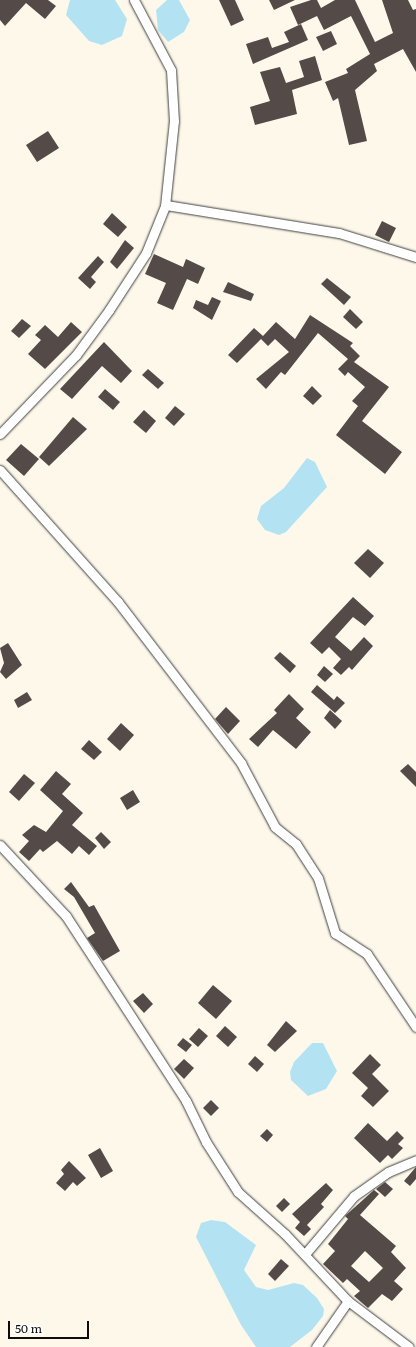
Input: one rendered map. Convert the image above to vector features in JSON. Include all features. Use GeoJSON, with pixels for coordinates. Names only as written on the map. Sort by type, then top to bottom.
{"type":"FeatureCollection","features":[{"type":"Feature","properties":{"kind":"street"},"geometry":{"type":"LineString","coordinates":[[0,434],[76,354],[109,310],[146,253],[166,205],[174,121],[171,70],[134,0]]}},
{"type":"Feature","properties":{"kind":"street"},"geometry":{"type":"LineString","coordinates":[[166,205],[339,233],[416,257]]}},
{"type":"Feature","properties":{"kind":"street"},"geometry":{"type":"LineString","coordinates":[[0,470],[118,602],[242,762],[275,827],[296,844],[318,878],[335,933],[366,954],[416,1027]]}},
{"type":"Feature","properties":{"kind":"street"},"geometry":{"type":"LineString","coordinates":[[0,845],[66,916],[186,1101],[206,1142],[238,1192],[304,1254],[348,1301],[409,1347]]}},
{"type":"Feature","properties":{"kind":"street"},"geometry":{"type":"LineString","coordinates":[[304,1254],[354,1196],[388,1172],[416,1160]]}},
{"type":"Feature","properties":{"kind":"street"},"geometry":{"type":"LineString","coordinates":[[316,1347],[348,1301]]}},
{"type":"Feature","properties":{"kind":"water"},"geometry":{"type":"Polygon","coordinates":[[[70,0],[115,0],[127,19],[122,36],[102,45],[89,41],[66,15],[70,0]]]}},
{"type":"Feature","properties":{"kind":"water"},"geometry":{"type":"Polygon","coordinates":[[[167,0],[179,0],[190,20],[184,32],[168,42],[158,30],[156,10],[167,0]]]}},
{"type":"Feature","properties":{"kind":"water"},"geometry":{"type":"Polygon","coordinates":[[[307,458],[315,462],[327,487],[286,532],[279,535],[265,530],[257,519],[261,506],[284,488],[307,458]]]}},
{"type":"Feature","properties":{"kind":"water"},"geometry":{"type":"Polygon","coordinates":[[[312,1043],[323,1043],[337,1071],[326,1089],[308,1096],[291,1080],[290,1072],[294,1062],[312,1043]]]}},
{"type":"Feature","properties":{"kind":"water"},"geometry":{"type":"Polygon","coordinates":[[[211,1220],[225,1222],[256,1245],[244,1270],[256,1287],[268,1290],[294,1283],[303,1285],[317,1298],[324,1309],[323,1316],[312,1330],[290,1347],[256,1347],[241,1325],[196,1237],[201,1223],[211,1220]]]}},
{"type":"Feature","properties":{"kind":"building"},"geometry":{"type":"Polygon","coordinates":[[[0,0],[48,0],[56,6],[45,19],[26,3],[5,26],[0,20],[0,0]]]}},
{"type":"Feature","properties":{"kind":"building"},"geometry":{"type":"Polygon","coordinates":[[[219,0],[235,0],[244,20],[231,26],[219,0]]]}},
{"type":"Feature","properties":{"kind":"building"},"geometry":{"type":"Polygon","coordinates":[[[269,0],[295,0],[274,10],[269,0]]]}},
{"type":"Feature","properties":{"kind":"building"},"geometry":{"type":"Polygon","coordinates":[[[311,0],[317,0],[321,8],[335,0],[355,0],[375,42],[393,33],[382,0],[408,0],[413,10],[416,9],[416,72],[403,49],[374,64],[377,71],[355,90],[367,141],[349,145],[338,98],[333,101],[325,82],[348,73],[346,69],[370,54],[351,16],[324,30],[317,16],[298,25],[290,7],[311,0]]]}},
{"type":"Feature","properties":{"kind":"building"},"geometry":{"type":"Polygon","coordinates":[[[301,24],[308,40],[253,64],[246,44],[268,37],[272,48],[289,42],[284,32],[301,24]]]}},
{"type":"Feature","properties":{"kind":"building"},"geometry":{"type":"Polygon","coordinates":[[[331,31],[337,44],[323,51],[316,37],[331,31]]]}},
{"type":"Feature","properties":{"kind":"building"},"geometry":{"type":"Polygon","coordinates":[[[315,56],[322,80],[292,90],[297,114],[255,125],[250,107],[270,101],[260,72],[280,67],[286,83],[304,77],[299,61],[315,56]]]}},
{"type":"Feature","properties":{"kind":"building"},"geometry":{"type":"Polygon","coordinates":[[[48,131],[59,148],[37,162],[26,145],[48,131]]]}},
{"type":"Feature","properties":{"kind":"building"},"geometry":{"type":"Polygon","coordinates":[[[112,213],[127,227],[118,237],[103,224],[112,213]]]}},
{"type":"Feature","properties":{"kind":"building"},"geometry":{"type":"Polygon","coordinates":[[[382,221],[396,228],[389,242],[375,235],[382,221]]]}},
{"type":"Feature","properties":{"kind":"building"},"geometry":{"type":"Polygon","coordinates":[[[125,240],[134,248],[117,269],[110,262],[125,240]]]}},
{"type":"Feature","properties":{"kind":"building"},"geometry":{"type":"Polygon","coordinates":[[[154,254],[183,267],[186,259],[205,268],[198,284],[187,279],[173,310],[157,303],[166,283],[145,274],[154,254]]]}},
{"type":"Feature","properties":{"kind":"building"},"geometry":{"type":"Polygon","coordinates":[[[98,256],[104,262],[91,277],[96,282],[90,289],[78,278],[98,256]]]}},
{"type":"Feature","properties":{"kind":"building"},"geometry":{"type":"Polygon","coordinates":[[[327,278],[351,297],[344,305],[321,284],[327,278]]]}},
{"type":"Feature","properties":{"kind":"building"},"geometry":{"type":"Polygon","coordinates":[[[228,282],[254,294],[251,301],[223,292],[228,282]]]}},
{"type":"Feature","properties":{"kind":"building"},"geometry":{"type":"Polygon","coordinates":[[[212,297],[221,301],[212,320],[193,308],[196,300],[208,305],[212,297]]]}},
{"type":"Feature","properties":{"kind":"building"},"geometry":{"type":"Polygon","coordinates":[[[350,309],[363,322],[356,329],[343,317],[350,309]]]}},
{"type":"Feature","properties":{"kind":"building"},"geometry":{"type":"Polygon","coordinates":[[[310,315],[353,343],[350,346],[360,356],[354,362],[389,387],[362,421],[402,452],[385,474],[336,435],[358,406],[352,401],[365,387],[348,372],[345,376],[338,369],[348,359],[318,333],[285,375],[281,372],[266,389],[256,379],[289,352],[275,339],[268,346],[261,339],[237,363],[228,355],[254,328],[263,336],[276,322],[295,339],[310,315]]]}},
{"type":"Feature","properties":{"kind":"building"},"geometry":{"type":"Polygon","coordinates":[[[22,319],[31,326],[19,338],[11,331],[22,319]]]}},
{"type":"Feature","properties":{"kind":"building"},"geometry":{"type":"Polygon","coordinates":[[[71,322],[82,332],[45,369],[28,354],[41,340],[35,335],[45,325],[58,337],[71,322]]]}},
{"type":"Feature","properties":{"kind":"building"},"geometry":{"type":"Polygon","coordinates":[[[104,342],[132,371],[121,383],[102,366],[72,399],[60,389],[104,342]]]}},
{"type":"Feature","properties":{"kind":"building"},"geometry":{"type":"Polygon","coordinates":[[[148,369],[164,383],[158,389],[142,375],[148,369]]]}},
{"type":"Feature","properties":{"kind":"building"},"geometry":{"type":"Polygon","coordinates":[[[312,386],[322,396],[313,405],[303,396],[312,386]]]}},
{"type":"Feature","properties":{"kind":"building"},"geometry":{"type":"Polygon","coordinates":[[[105,389],[120,402],[113,410],[98,397],[105,389]]]}},
{"type":"Feature","properties":{"kind":"building"},"geometry":{"type":"Polygon","coordinates":[[[175,406],[185,414],[174,426],[165,418],[175,406]]]}},
{"type":"Feature","properties":{"kind":"building"},"geometry":{"type":"Polygon","coordinates":[[[144,410],[156,421],[146,433],[133,422],[144,410]]]}},
{"type":"Feature","properties":{"kind":"building"},"geometry":{"type":"Polygon","coordinates":[[[73,417],[87,429],[49,466],[39,457],[73,417]]]}},
{"type":"Feature","properties":{"kind":"building"},"geometry":{"type":"Polygon","coordinates":[[[21,444],[39,459],[24,476],[6,460],[21,444]]]}},
{"type":"Feature","properties":{"kind":"building"},"geometry":{"type":"Polygon","coordinates":[[[368,549],[384,563],[370,578],[354,563],[368,549]]]}},
{"type":"Feature","properties":{"kind":"building"},"geometry":{"type":"Polygon","coordinates":[[[353,597],[374,616],[365,626],[353,617],[335,637],[351,651],[364,637],[373,646],[352,670],[349,667],[341,675],[333,668],[341,659],[329,647],[322,654],[310,643],[353,597]]]}},
{"type":"Feature","properties":{"kind":"building"},"geometry":{"type":"Polygon","coordinates":[[[8,643],[22,665],[6,679],[0,672],[4,663],[0,648],[8,643]]]}},
{"type":"Feature","properties":{"kind":"building"},"geometry":{"type":"Polygon","coordinates":[[[280,652],[296,666],[290,673],[274,658],[280,652]]]}},
{"type":"Feature","properties":{"kind":"building"},"geometry":{"type":"Polygon","coordinates":[[[324,666],[333,674],[325,682],[317,675],[324,666]]]}},
{"type":"Feature","properties":{"kind":"building"},"geometry":{"type":"Polygon","coordinates":[[[317,685],[334,700],[337,696],[345,703],[335,713],[311,692],[317,685]]]}},
{"type":"Feature","properties":{"kind":"building"},"geometry":{"type":"Polygon","coordinates":[[[27,692],[32,700],[18,708],[14,700],[27,692]]]}},
{"type":"Feature","properties":{"kind":"building"},"geometry":{"type":"Polygon","coordinates":[[[289,694],[304,709],[296,718],[311,732],[296,749],[273,730],[258,747],[249,739],[277,713],[274,710],[289,694]]]}},
{"type":"Feature","properties":{"kind":"building"},"geometry":{"type":"Polygon","coordinates":[[[226,707],[240,721],[228,734],[215,719],[226,707]]]}},
{"type":"Feature","properties":{"kind":"building"},"geometry":{"type":"Polygon","coordinates":[[[330,710],[342,721],[335,729],[324,718],[330,710]]]}},
{"type":"Feature","properties":{"kind":"building"},"geometry":{"type":"Polygon","coordinates":[[[121,723],[134,735],[120,751],[107,739],[121,723]]]}},
{"type":"Feature","properties":{"kind":"building"},"geometry":{"type":"Polygon","coordinates":[[[89,740],[102,752],[94,760],[81,749],[89,740]]]}},
{"type":"Feature","properties":{"kind":"building"},"geometry":{"type":"Polygon","coordinates":[[[408,764],[416,772],[416,787],[400,771],[408,764]]]}},
{"type":"Feature","properties":{"kind":"building"},"geometry":{"type":"Polygon","coordinates":[[[56,771],[71,784],[62,794],[83,813],[72,825],[97,846],[89,855],[79,846],[72,854],[57,841],[43,852],[40,849],[29,861],[19,852],[29,841],[22,835],[34,825],[46,832],[63,811],[40,790],[56,771]]]}},
{"type":"Feature","properties":{"kind":"building"},"geometry":{"type":"Polygon","coordinates":[[[24,774],[35,783],[19,801],[9,792],[24,774]]]}},
{"type":"Feature","properties":{"kind":"building"},"geometry":{"type":"Polygon","coordinates":[[[133,790],[140,802],[127,810],[120,798],[133,790]]]}},
{"type":"Feature","properties":{"kind":"building"},"geometry":{"type":"Polygon","coordinates":[[[101,832],[111,842],[104,849],[95,838],[101,832]]]}},
{"type":"Feature","properties":{"kind":"building"},"geometry":{"type":"Polygon","coordinates":[[[71,882],[89,907],[94,905],[120,951],[103,961],[87,938],[95,933],[74,897],[64,889],[71,882]]]}},
{"type":"Feature","properties":{"kind":"building"},"geometry":{"type":"Polygon","coordinates":[[[213,985],[232,1001],[216,1019],[198,1003],[213,985]]]}},
{"type":"Feature","properties":{"kind":"building"},"geometry":{"type":"Polygon","coordinates":[[[143,993],[153,1004],[144,1013],[133,1001],[143,993]]]}},
{"type":"Feature","properties":{"kind":"building"},"geometry":{"type":"Polygon","coordinates":[[[286,1021],[297,1031],[275,1052],[267,1045],[286,1021]]]}},
{"type":"Feature","properties":{"kind":"building"},"geometry":{"type":"Polygon","coordinates":[[[225,1026],[237,1037],[228,1047],[216,1036],[225,1026]]]}},
{"type":"Feature","properties":{"kind":"building"},"geometry":{"type":"Polygon","coordinates":[[[199,1028],[208,1036],[198,1047],[189,1039],[199,1028]]]}},
{"type":"Feature","properties":{"kind":"building"},"geometry":{"type":"Polygon","coordinates":[[[183,1038],[192,1045],[186,1052],[177,1045],[183,1038]]]}},
{"type":"Feature","properties":{"kind":"building"},"geometry":{"type":"Polygon","coordinates":[[[370,1054],[381,1065],[372,1074],[389,1091],[373,1107],[361,1096],[368,1088],[352,1073],[370,1054]]]}},
{"type":"Feature","properties":{"kind":"building"},"geometry":{"type":"Polygon","coordinates":[[[255,1056],[264,1064],[257,1072],[248,1064],[255,1056]]]}},
{"type":"Feature","properties":{"kind":"building"},"geometry":{"type":"Polygon","coordinates":[[[184,1059],[194,1068],[184,1079],[174,1069],[184,1059]]]}},
{"type":"Feature","properties":{"kind":"building"},"geometry":{"type":"Polygon","coordinates":[[[211,1100],[219,1108],[211,1116],[203,1108],[211,1100]]]}},
{"type":"Feature","properties":{"kind":"building"},"geometry":{"type":"Polygon","coordinates":[[[368,1123],[387,1141],[397,1131],[404,1138],[398,1144],[403,1148],[392,1159],[388,1155],[380,1163],[354,1138],[368,1123]]]}},
{"type":"Feature","properties":{"kind":"building"},"geometry":{"type":"Polygon","coordinates":[[[267,1129],[273,1135],[267,1142],[260,1136],[267,1129]]]}},
{"type":"Feature","properties":{"kind":"building"},"geometry":{"type":"Polygon","coordinates":[[[100,1148],[113,1171],[101,1178],[88,1155],[100,1148]]]}},
{"type":"Feature","properties":{"kind":"building"},"geometry":{"type":"Polygon","coordinates":[[[69,1161],[86,1178],[77,1186],[73,1182],[65,1191],[56,1183],[64,1174],[61,1170],[69,1161]]]}},
{"type":"Feature","properties":{"kind":"building"},"geometry":{"type":"Polygon","coordinates":[[[416,1167],[416,1179],[410,1186],[404,1181],[416,1167]]]}},
{"type":"Feature","properties":{"kind":"building"},"geometry":{"type":"Polygon","coordinates":[[[385,1182],[393,1189],[385,1197],[376,1189],[385,1182]]]}},
{"type":"Feature","properties":{"kind":"building"},"geometry":{"type":"Polygon","coordinates":[[[326,1183],[333,1190],[321,1204],[324,1207],[307,1225],[311,1229],[304,1236],[295,1228],[300,1222],[292,1214],[326,1183]]]}},
{"type":"Feature","properties":{"kind":"building"},"geometry":{"type":"Polygon","coordinates":[[[374,1190],[379,1194],[360,1215],[396,1246],[391,1252],[406,1268],[394,1281],[403,1289],[392,1301],[382,1294],[368,1308],[354,1296],[360,1291],[347,1279],[343,1283],[323,1264],[335,1251],[328,1244],[348,1219],[345,1216],[374,1190]],[[365,1251],[351,1266],[369,1282],[383,1268],[365,1251]]]}},
{"type":"Feature","properties":{"kind":"building"},"geometry":{"type":"Polygon","coordinates":[[[284,1198],[290,1204],[282,1212],[276,1206],[284,1198]]]}},
{"type":"Feature","properties":{"kind":"building"},"geometry":{"type":"Polygon","coordinates":[[[281,1259],[289,1266],[275,1281],[268,1274],[281,1259]]]}}]}
